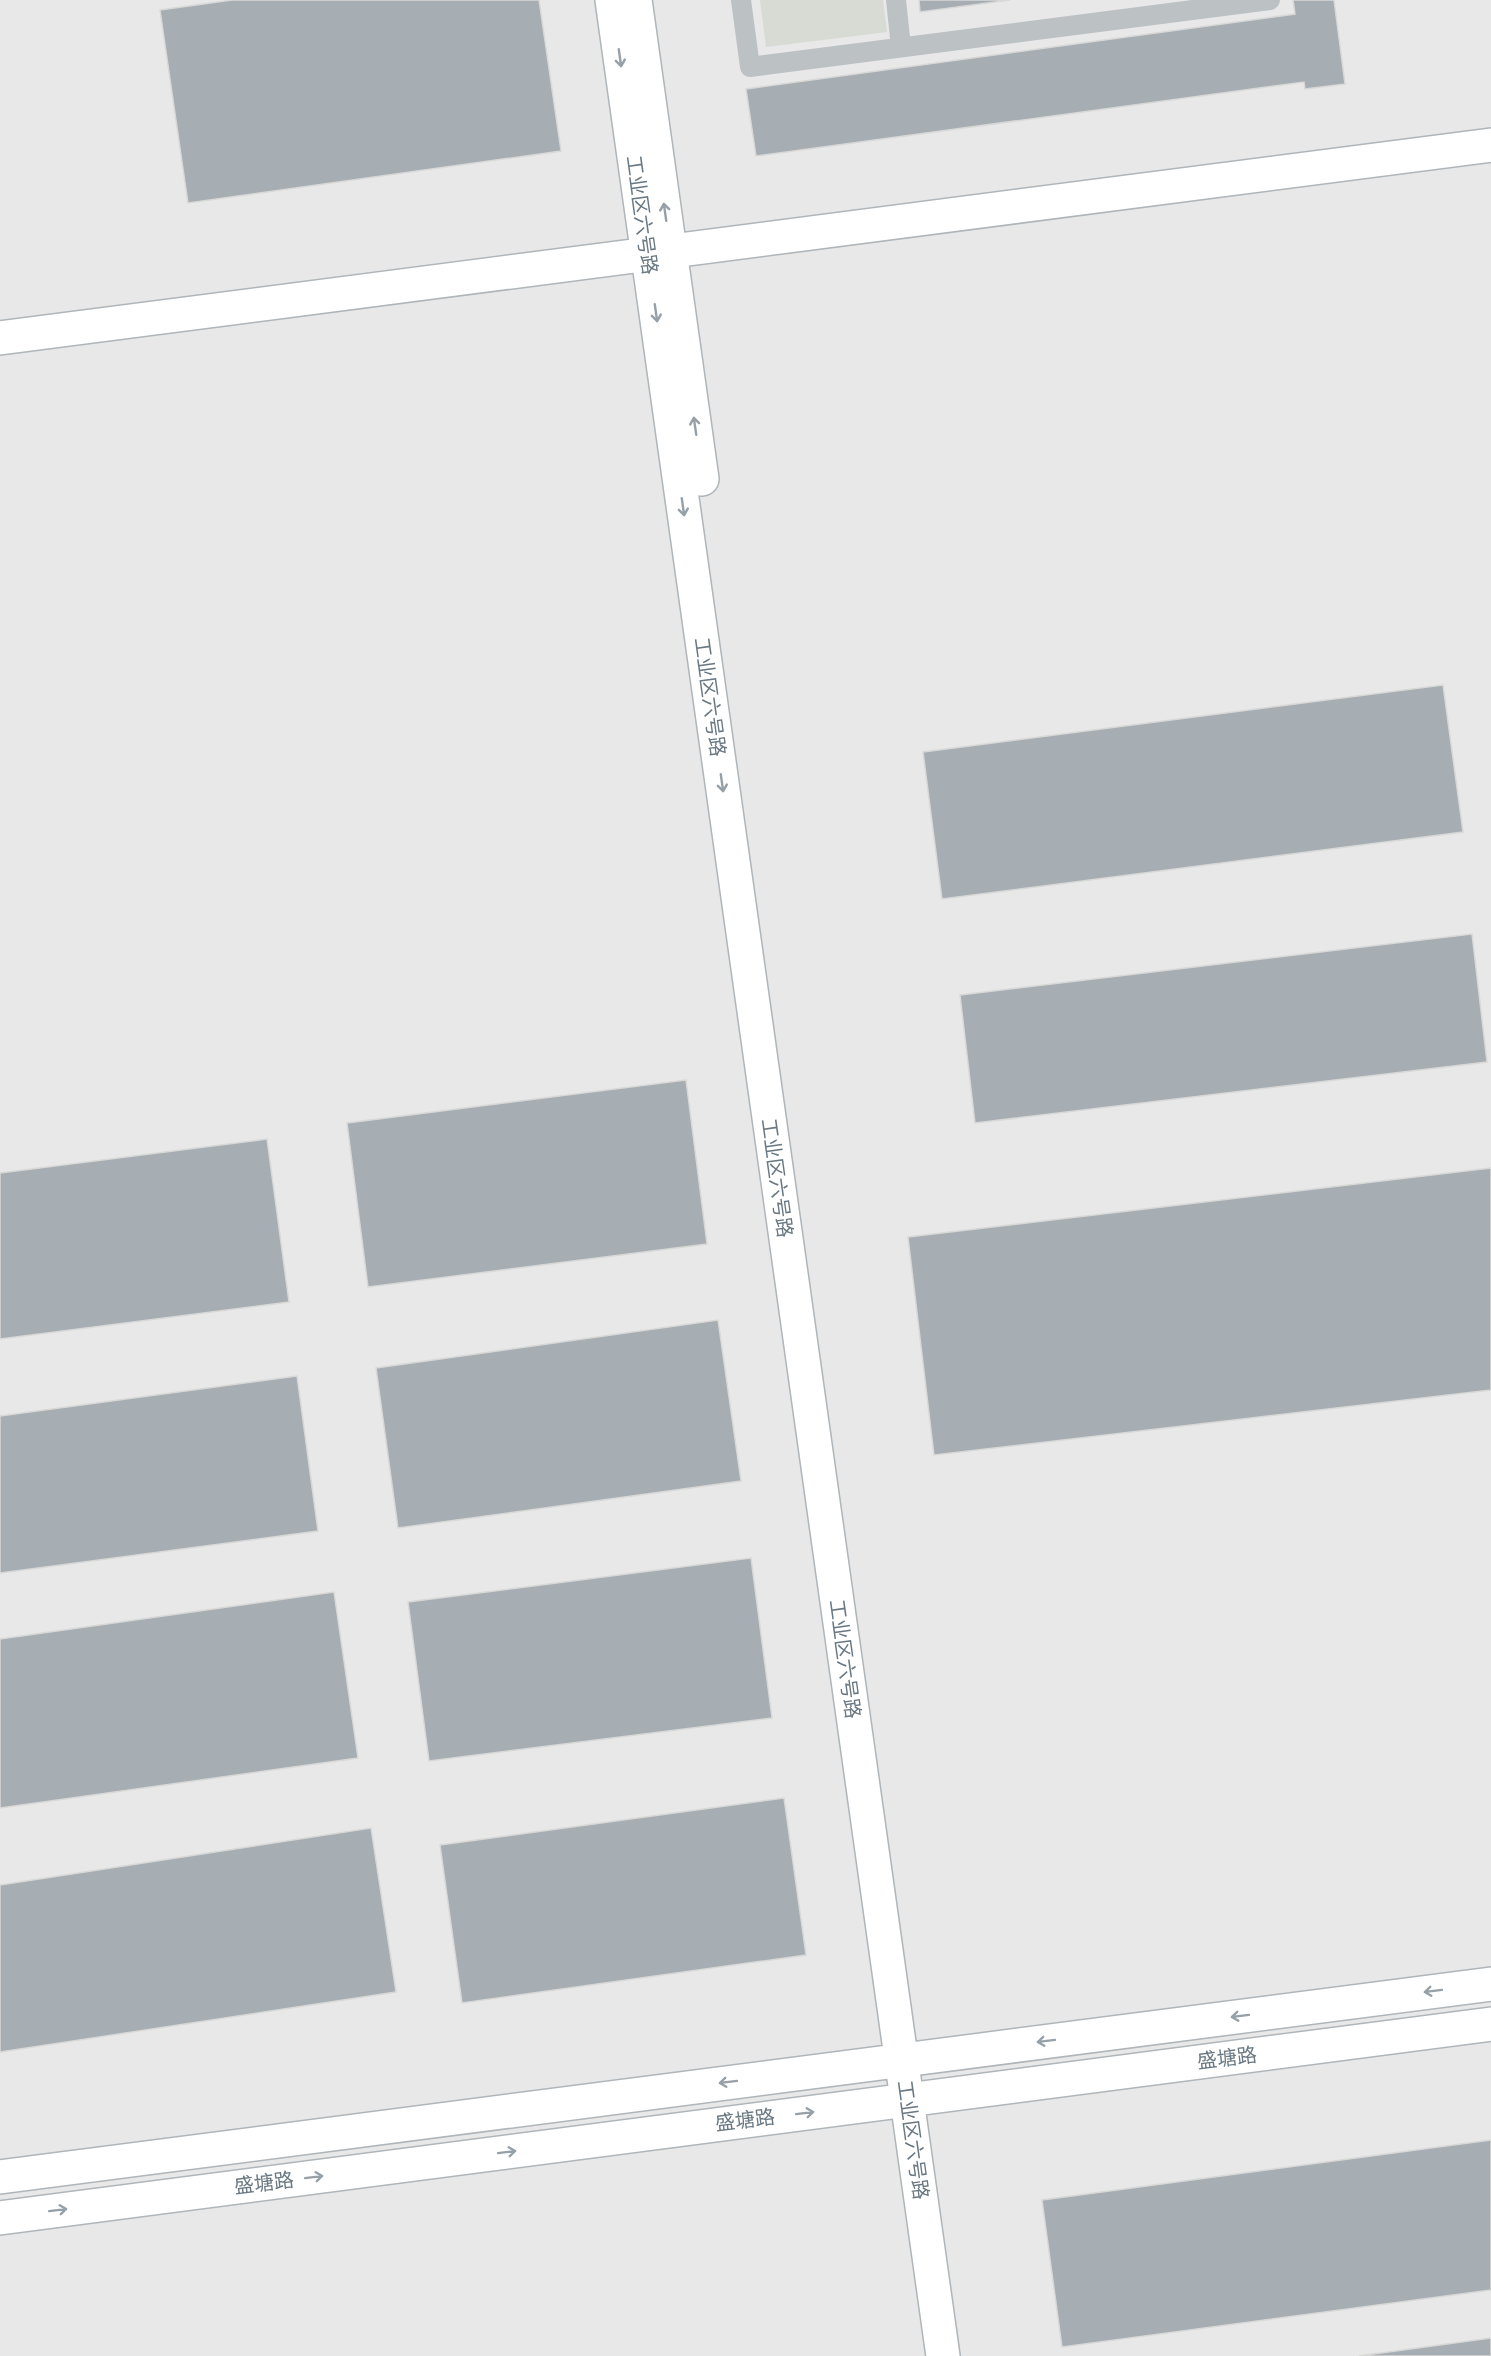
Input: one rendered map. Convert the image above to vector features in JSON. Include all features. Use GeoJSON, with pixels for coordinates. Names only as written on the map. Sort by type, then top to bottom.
{"type":"FeatureCollection","features":[{"type":"Feature","properties":{"kind":"street","name":"工业区六号路"},"geometry":{"type":"LineString","coordinates":[[626,1],[910,2059],[943,2356]]}},
{"type":"Feature","properties":{"kind":"street"},"geometry":{"type":"LineString","coordinates":[[0,338],[1491,145]]}},
{"type":"Feature","properties":{"kind":"street","name":"盛塘路"},"geometry":{"type":"LineString","coordinates":[[0,2177],[1491,1984]]}},
{"type":"Feature","properties":{"kind":"street","name":"盛塘路"},"geometry":{"type":"LineString","coordinates":[[0,2218],[1491,2024]]}},
{"type":"Feature","properties":{"kind":"street","name":"工业区六号路"},"geometry":{"type":"LineString","coordinates":[[915,2098],[960,2356]]}},
{"type":"Feature","properties":{"kind":"lane"},"geometry":{"type":"LineString","coordinates":[[741,0],[750,67],[1270,0]]}},
{"type":"Feature","properties":{"kind":"lane"},"geometry":{"type":"LineString","coordinates":[[896,0],[901,47]]}},
{"type":"Feature","properties":{"kind":"shaded area"},"geometry":{"type":"Polygon","coordinates":[[[0,0],[1491,0],[1491,2356],[0,2356],[0,0]]]}},
{"type":"Feature","properties":{"kind":"shaded area"},"geometry":{"type":"Polygon","coordinates":[[[760,0],[883,0],[887,32],[766,47],[760,0]]]}},
{"type":"Feature","properties":{"kind":"building"},"geometry":{"type":"Polygon","coordinates":[[[232,0],[539,0],[561,151],[188,203],[160,10],[232,0]]]}},
{"type":"Feature","properties":{"kind":"building"},"geometry":{"type":"Polygon","coordinates":[[[919,0],[1010,0],[920,12],[919,0]]]}},
{"type":"Feature","properties":{"kind":"building"},"geometry":{"type":"Polygon","coordinates":[[[1293,0],[1334,0],[1345,84],[1305,89],[1304,82],[756,156],[746,89],[1295,14],[1293,0]]]}},
{"type":"Feature","properties":{"kind":"building"},"geometry":{"type":"Polygon","coordinates":[[[1443,685],[1463,832],[942,899],[923,752],[1443,685]]]}},
{"type":"Feature","properties":{"kind":"building"},"geometry":{"type":"Polygon","coordinates":[[[1472,934],[1487,1062],[975,1123],[960,995],[1472,934]]]}},
{"type":"Feature","properties":{"kind":"building"},"geometry":{"type":"Polygon","coordinates":[[[686,1080],[707,1244],[368,1287],[347,1123],[686,1080]]]}},
{"type":"Feature","properties":{"kind":"building"},"geometry":{"type":"Polygon","coordinates":[[[267,1139],[289,1302],[0,1339],[0,1173],[267,1139]]]}},
{"type":"Feature","properties":{"kind":"building"},"geometry":{"type":"Polygon","coordinates":[[[1491,1168],[1491,1390],[934,1455],[908,1237],[1491,1168]]]}},
{"type":"Feature","properties":{"kind":"building"},"geometry":{"type":"Polygon","coordinates":[[[718,1320],[741,1481],[398,1528],[376,1368],[718,1320]]]}},
{"type":"Feature","properties":{"kind":"building"},"geometry":{"type":"Polygon","coordinates":[[[297,1376],[318,1531],[0,1573],[0,1416],[297,1376]]]}},
{"type":"Feature","properties":{"kind":"building"},"geometry":{"type":"Polygon","coordinates":[[[751,1558],[772,1718],[429,1761],[408,1602],[751,1558]]]}},
{"type":"Feature","properties":{"kind":"building"},"geometry":{"type":"Polygon","coordinates":[[[334,1592],[358,1758],[0,1808],[0,1639],[334,1592]]]}},
{"type":"Feature","properties":{"kind":"building"},"geometry":{"type":"Polygon","coordinates":[[[784,1798],[806,1955],[462,2003],[440,1845],[784,1798]]]}},
{"type":"Feature","properties":{"kind":"building"},"geometry":{"type":"Polygon","coordinates":[[[371,1828],[396,1992],[0,2052],[0,1885],[371,1828]]]}},
{"type":"Feature","properties":{"kind":"building"},"geometry":{"type":"Polygon","coordinates":[[[1491,2140],[1491,2290],[1062,2347],[1042,2200],[1491,2140]]]}},
{"type":"Feature","properties":{"kind":"building"},"geometry":{"type":"Polygon","coordinates":[[[1491,2338],[1491,2356],[1359,2356],[1491,2338]]]}}]}
